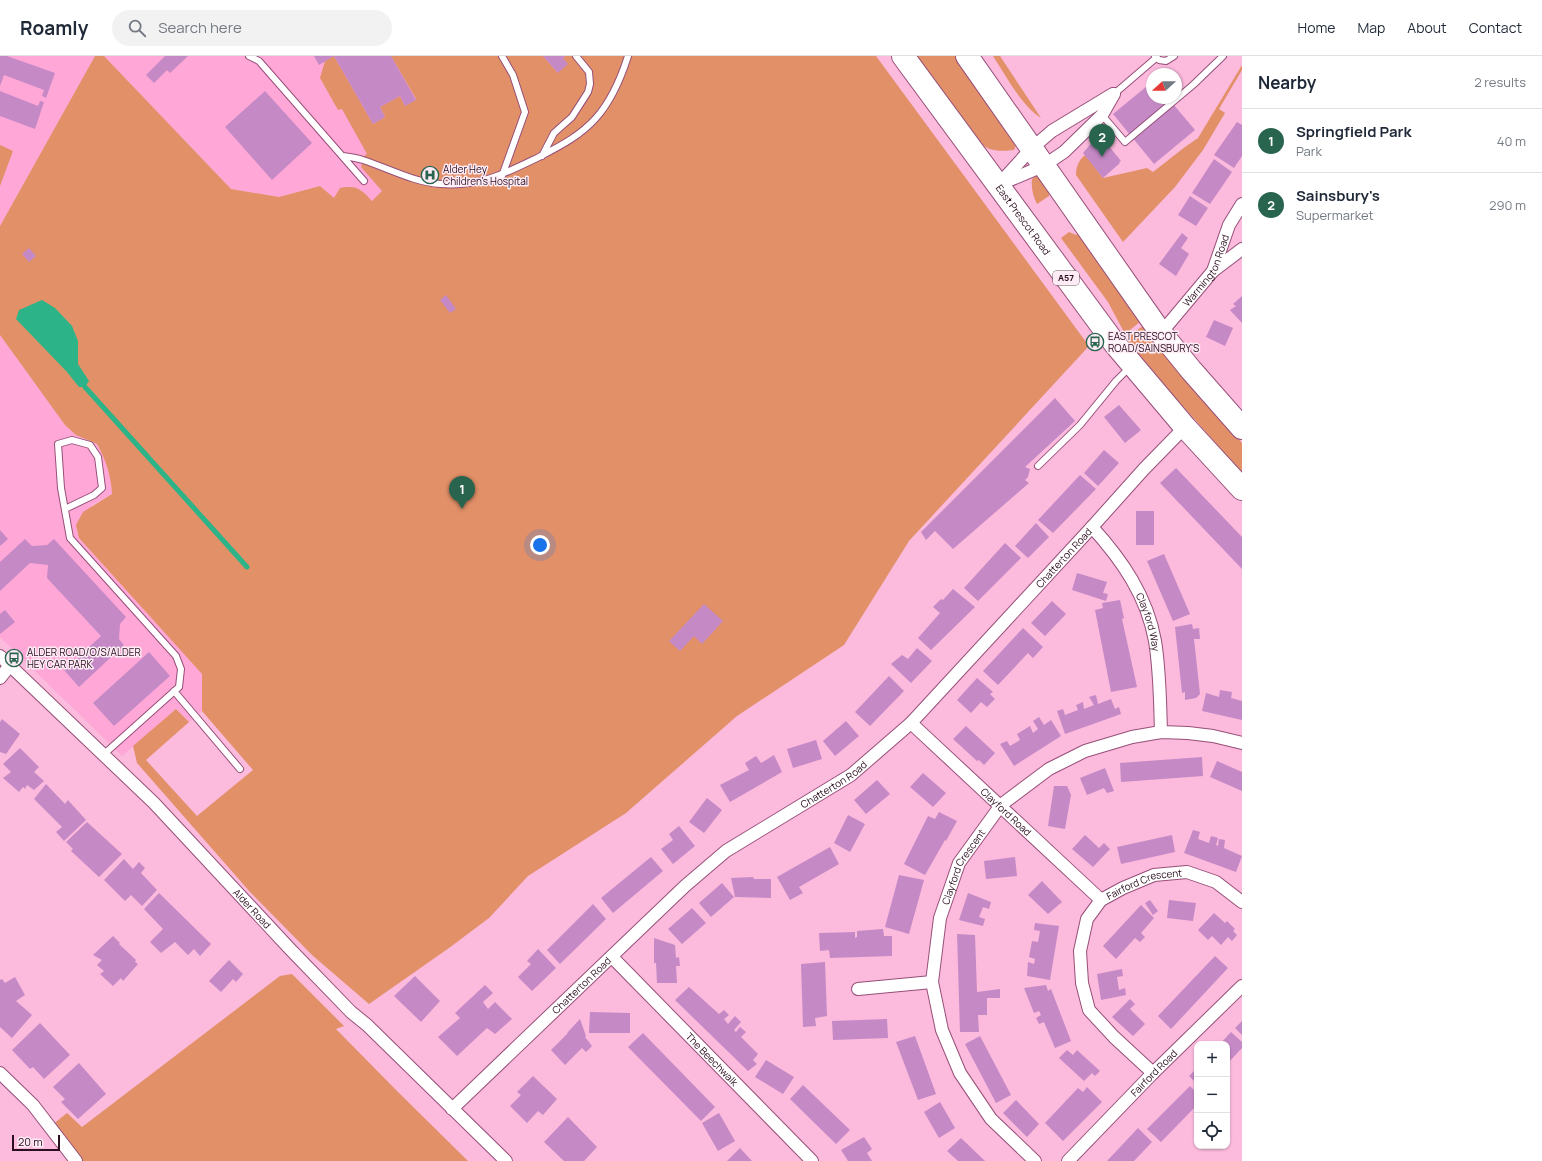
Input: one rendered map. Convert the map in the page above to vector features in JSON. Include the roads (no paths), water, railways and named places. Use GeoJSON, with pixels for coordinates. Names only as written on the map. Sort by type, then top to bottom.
{"type":"FeatureCollection","features":[{"type":"Feature","properties":{"kind":"highway","name":"East Prescot Road"},"geometry":{"type":"LineString","coordinates":[[903,56],[1088,307],[1133,365],[1185,427],[1242,489]]}},
{"type":"Feature","properties":{"kind":"highway"},"geometry":{"type":"LineString","coordinates":[[967,56],[1161,333],[1242,428]]}},
{"type":"Feature","properties":{"kind":"street"},"geometry":{"type":"LineString","coordinates":[[998,185],[1037,157],[1052,131],[1114,94]]}},
{"type":"Feature","properties":{"kind":"street"},"geometry":{"type":"LineString","coordinates":[[998,185],[1037,157],[1064,152],[1102,115],[1114,94]]}},
{"type":"Feature","properties":{"kind":"street","name":"Warmington Road"},"geometry":{"type":"LineString","coordinates":[[1161,333],[1213,271],[1229,225],[1242,204]]}},
{"type":"Feature","properties":{"kind":"street"},"geometry":{"type":"LineString","coordinates":[[1213,271],[1242,249]]}},
{"type":"Feature","properties":{"kind":"street","name":"Chatterton Road"},"geometry":{"type":"LineString","coordinates":[[452,1109],[685,886],[726,851],[851,776],[911,723],[1144,469],[1185,427]]}},
{"type":"Feature","properties":{"kind":"street","name":"Clayford Way"},"geometry":{"type":"LineString","coordinates":[[1092,527],[1120,561],[1133,580],[1143,600],[1150,620],[1155,640],[1161,732]]}},
{"type":"Feature","properties":{"kind":"street","name":"Alder Road"},"geometry":{"type":"LineString","coordinates":[[0,656],[11,664],[154,803],[351,1012],[367,1025],[506,1161]]}},
{"type":"Feature","properties":{"kind":"street"},"geometry":{"type":"LineString","coordinates":[[0,678],[11,664]]}},
{"type":"Feature","properties":{"kind":"street","name":"Clayford Road"},"geometry":{"type":"LineString","coordinates":[[911,723],[1001,805],[1101,900]]}},
{"type":"Feature","properties":{"kind":"street","name":"Clayford Crescent"},"geometry":{"type":"LineString","coordinates":[[1035,1161],[991,1119],[960,1073],[942,1030],[932,982],[940,918],[959,864],[1001,805],[1048,769],[1085,751],[1132,737],[1161,732],[1213,736],[1242,743]]}},
{"type":"Feature","properties":{"kind":"street","name":"Fairford Crescent"},"geometry":{"type":"LineString","coordinates":[[1152,1073],[1114,1037],[1089,1010],[1082,983],[1080,951],[1087,919],[1101,900],[1123,888],[1154,875],[1187,872],[1216,882],[1242,902]]}},
{"type":"Feature","properties":{"kind":"street","name":"The Beechwalk"},"geometry":{"type":"LineString","coordinates":[[612,957],[812,1161]]}},
{"type":"Feature","properties":{"kind":"street"},"geometry":{"type":"LineString","coordinates":[[858,989],[932,982]]}},
{"type":"Feature","properties":{"kind":"street","name":"Fairford Road"},"geometry":{"type":"LineString","coordinates":[[1068,1161],[1152,1073],[1242,986]]}},
{"type":"Feature","properties":{"kind":"street"},"geometry":{"type":"LineString","coordinates":[[0,1073],[33,1105],[76,1161]]}},
{"type":"Feature","properties":{"kind":"lane"},"geometry":{"type":"LineString","coordinates":[[249,56],[259,61],[364,181]]}},
{"type":"Feature","properties":{"kind":"lane"},"geometry":{"type":"LineString","coordinates":[[502,56],[513,75],[525,112],[502,176]]}},
{"type":"Feature","properties":{"kind":"lane"},"geometry":{"type":"LineString","coordinates":[[542,156],[554,133],[572,117],[588,92],[590,84],[589,72],[576,56]]}},
{"type":"Feature","properties":{"kind":"lane"},"geometry":{"type":"LineString","coordinates":[[343,156],[363,160],[408,178],[442,184],[473,183],[502,176],[574,138],[596,118],[614,90],[623,72],[628,56]]}},
{"type":"Feature","properties":{"kind":"lane"},"geometry":{"type":"LineString","coordinates":[[1114,94],[1155,57],[1162,61],[1166,61],[1174,56]]}},
{"type":"Feature","properties":{"kind":"lane"},"geometry":{"type":"LineString","coordinates":[[1094,105],[1125,142],[1193,85],[1223,56]]}},
{"type":"Feature","properties":{"kind":"lane"},"geometry":{"type":"LineString","coordinates":[[1038,466],[1080,425],[1116,381],[1133,365]]}},
{"type":"Feature","properties":{"kind":"lane"},"geometry":{"type":"LineString","coordinates":[[65,509],[94,495],[102,488],[98,457],[90,444],[72,440],[58,444],[61,488],[70,538],[176,656],[181,669],[179,687],[103,755]]}},
{"type":"Feature","properties":{"kind":"lane"},"geometry":{"type":"LineString","coordinates":[[174,691],[240,769]]}},
{"type":"Feature","properties":{"kind":"waterway"},"geometry":{"type":"LineString","coordinates":[[85,387],[247,567]]}},
{"type":"Feature","properties":{"kind":"place","name":"Sainsbury's"},"geometry":{"type":"Point","coordinates":[1102,157]}},
{"type":"Feature","properties":{"kind":"place","name":"Alder Hey Children's Hospital"},"geometry":{"type":"Point","coordinates":[430,175]}},
{"type":"Feature","properties":{"kind":"place","name":"EAST PRESCOT ROAD/SAINSBURY'S"},"geometry":{"type":"Point","coordinates":[1095,342]}},
{"type":"Feature","properties":{"kind":"place","name":"Springfield Park"},"geometry":{"type":"Point","coordinates":[462,509]}},
{"type":"Feature","properties":{"kind":"place","name":"ALDER ROAD/O/S/ALDER HEY CAR PARK"},"geometry":{"type":"Point","coordinates":[14,658]}}]}
